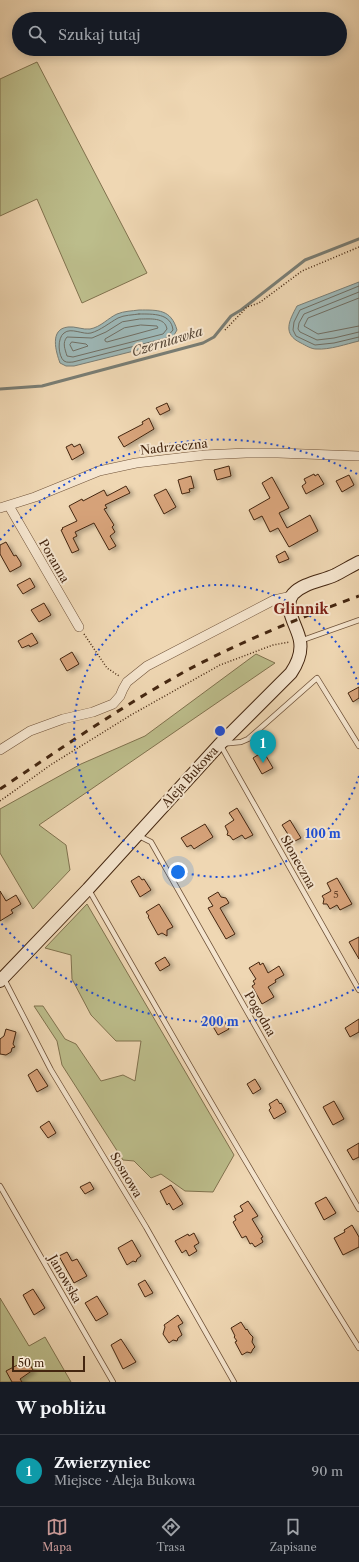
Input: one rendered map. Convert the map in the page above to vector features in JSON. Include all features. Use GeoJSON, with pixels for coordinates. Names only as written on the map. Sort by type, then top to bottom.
{"type":"FeatureCollection","features":[{"type":"Feature","properties":{"kind":"street","name":"Nadrzeczna"},"geometry":{"type":"LineString","coordinates":[[5,507],[35,497],[98,471],[136,463],[204,455],[246,453],[294,453],[359,456]]}},
{"type":"Feature","properties":{"kind":"street","name":"Poranna"},"geometry":{"type":"LineString","coordinates":[[5,507],[79,627]]}},
{"type":"Feature","properties":{"kind":"street"},"geometry":{"type":"LineString","coordinates":[[0,750],[30,731],[63,719],[93,712],[113,704],[120,696],[122,689],[127,682],[147,666],[274,600],[292,596],[300,589],[337,574],[359,562]]}},
{"type":"Feature","properties":{"kind":"street","name":"Aleja Bukowa"},"geometry":{"type":"LineString","coordinates":[[2,980],[138,835],[220,744],[291,673],[298,658],[300,641],[289,608],[292,596]]}},
{"type":"Feature","properties":{"kind":"lane"},"geometry":{"type":"LineString","coordinates":[[300,641],[359,620]]}},
{"type":"Feature","properties":{"kind":"lane"},"geometry":{"type":"LineString","coordinates":[[220,744],[241,742],[248,739],[316,678],[359,746]]}},
{"type":"Feature","properties":{"kind":"lane","name":"Słoneczna"},"geometry":{"type":"LineString","coordinates":[[220,744],[359,990]]}},
{"type":"Feature","properties":{"kind":"lane","name":"Pogodna"},"geometry":{"type":"LineString","coordinates":[[138,835],[151,842],[359,1209]]}},
{"type":"Feature","properties":{"kind":"lane"},"geometry":{"type":"LineString","coordinates":[[88,889],[236,1146],[359,1348]]}},
{"type":"Feature","properties":{"kind":"lane","name":"Sosnowa"},"geometry":{"type":"LineString","coordinates":[[2,980],[52,1070],[146,1227],[234,1382]]}},
{"type":"Feature","properties":{"kind":"lane","name":"Janowska"},"geometry":{"type":"LineString","coordinates":[[0,1186],[113,1382]]}},
{"type":"Feature","properties":{"kind":"path"},"geometry":{"type":"LineString","coordinates":[[225,330],[247,307],[259,303],[302,271],[359,247]]}},
{"type":"Feature","properties":{"kind":"path"},"geometry":{"type":"LineString","coordinates":[[79,627],[107,668],[127,682]]}},
{"type":"Feature","properties":{"kind":"path"},"geometry":{"type":"LineString","coordinates":[[0,800],[52,764],[131,716],[220,665],[273,645],[300,641]]}},
{"type":"Feature","properties":{"kind":"green space"},"geometry":{"type":"Polygon","coordinates":[[[37,62],[147,273],[82,303],[37,199],[0,216],[0,79],[37,62]]]}},
{"type":"Feature","properties":{"kind":"green space"},"geometry":{"type":"Polygon","coordinates":[[[256,654],[275,663],[39,825],[66,845],[70,870],[33,909],[0,853],[0,809],[81,764],[145,736],[256,654]]]}},
{"type":"Feature","properties":{"kind":"green space"},"geometry":{"type":"Polygon","coordinates":[[[87,904],[234,1155],[213,1192],[185,1191],[161,1174],[151,1178],[134,1161],[123,1160],[62,1065],[57,1041],[34,1006],[43,1006],[65,1039],[76,1044],[101,1081],[123,1075],[135,1081],[141,1041],[116,1041],[91,1015],[72,979],[71,955],[45,948],[87,904]]]}},
{"type":"Feature","properties":{"kind":"green space"},"geometry":{"type":"Polygon","coordinates":[[[0,1298],[29,1346],[45,1337],[71,1382],[0,1382],[0,1298]]]}},
{"type":"Feature","properties":{"kind":"water"},"geometry":{"type":"Polygon","coordinates":[[[359,282],[359,341],[332,348],[316,349],[310,348],[291,336],[289,331],[290,322],[297,306],[359,282]]]}},
{"type":"Feature","properties":{"kind":"water"},"geometry":{"type":"Polygon","coordinates":[[[139,310],[163,312],[171,318],[177,330],[170,342],[74,366],[66,366],[60,363],[55,342],[58,332],[62,329],[71,327],[90,329],[98,326],[117,314],[139,310]]]}},
{"type":"Feature","properties":{"kind":"building"},"geometry":{"type":"Polygon","coordinates":[[[167,403],[170,410],[160,415],[156,408],[167,403]]]}},
{"type":"Feature","properties":{"kind":"building"},"geometry":{"type":"Polygon","coordinates":[[[149,418],[154,429],[124,447],[118,437],[143,424],[142,422],[149,418]]]}},
{"type":"Feature","properties":{"kind":"building"},"geometry":{"type":"Polygon","coordinates":[[[72,444],[74,447],[80,444],[84,453],[72,460],[66,447],[72,444]]]}},
{"type":"Feature","properties":{"kind":"building"},"geometry":{"type":"Polygon","coordinates":[[[229,466],[231,476],[217,480],[214,470],[229,466]]]}},
{"type":"Feature","properties":{"kind":"building"},"geometry":{"type":"Polygon","coordinates":[[[314,474],[315,476],[318,474],[324,484],[306,494],[302,486],[306,483],[304,479],[314,474]]]}},
{"type":"Feature","properties":{"kind":"building"},"geometry":{"type":"Polygon","coordinates":[[[349,475],[354,485],[342,492],[336,481],[349,475]]]}},
{"type":"Feature","properties":{"kind":"building"},"geometry":{"type":"Polygon","coordinates":[[[191,476],[194,488],[189,489],[190,492],[182,494],[178,480],[191,476]]]}},
{"type":"Feature","properties":{"kind":"building"},"geometry":{"type":"Polygon","coordinates":[[[272,477],[289,508],[279,513],[287,528],[310,515],[318,531],[289,547],[278,528],[270,532],[262,516],[254,520],[249,510],[270,498],[262,483],[272,477]]]}},
{"type":"Feature","properties":{"kind":"building"},"geometry":{"type":"Polygon","coordinates":[[[126,486],[130,493],[105,505],[107,508],[104,509],[114,525],[112,527],[115,532],[110,536],[116,546],[109,550],[94,523],[75,532],[77,536],[73,538],[79,550],[72,553],[61,530],[63,529],[62,528],[77,521],[69,506],[82,499],[83,501],[104,490],[107,496],[126,486]]]}},
{"type":"Feature","properties":{"kind":"building"},"geometry":{"type":"Polygon","coordinates":[[[166,489],[176,507],[164,514],[154,495],[166,489]]]}},
{"type":"Feature","properties":{"kind":"building"},"geometry":{"type":"Polygon","coordinates":[[[6,542],[14,556],[16,555],[21,563],[21,566],[10,572],[0,554],[0,545],[6,542]]]}},
{"type":"Feature","properties":{"kind":"building"},"geometry":{"type":"Polygon","coordinates":[[[285,551],[289,559],[279,563],[276,556],[285,551]]]}},
{"type":"Feature","properties":{"kind":"building"},"geometry":{"type":"Polygon","coordinates":[[[30,578],[35,587],[23,594],[17,585],[30,578]]]}},
{"type":"Feature","properties":{"kind":"building"},"geometry":{"type":"Polygon","coordinates":[[[44,603],[51,615],[39,622],[31,610],[44,603]]]}},
{"type":"Feature","properties":{"kind":"building"},"geometry":{"type":"Polygon","coordinates":[[[32,633],[38,643],[30,647],[29,645],[22,648],[18,641],[32,633]]]}},
{"type":"Feature","properties":{"kind":"building"},"geometry":{"type":"Polygon","coordinates":[[[72,652],[79,664],[67,671],[60,659],[72,652]]]}},
{"type":"Feature","properties":{"kind":"building"},"geometry":{"type":"Polygon","coordinates":[[[359,687],[359,698],[353,702],[348,693],[359,687]]]}},
{"type":"Feature","properties":{"kind":"building"},"geometry":{"type":"Polygon","coordinates":[[[261,753],[264,757],[266,756],[273,768],[262,774],[253,758],[261,753]]]}},
{"type":"Feature","properties":{"kind":"building"},"geometry":{"type":"Polygon","coordinates":[[[237,808],[253,835],[245,839],[242,835],[233,840],[227,835],[228,832],[225,826],[234,820],[229,813],[237,808]]]}},
{"type":"Feature","properties":{"kind":"building"},"geometry":{"type":"Polygon","coordinates":[[[290,820],[301,838],[293,842],[282,825],[290,820]]]}},
{"type":"Feature","properties":{"kind":"building"},"geometry":{"type":"Polygon","coordinates":[[[205,824],[213,837],[194,849],[191,845],[187,847],[181,838],[205,824]]]}},
{"type":"Feature","properties":{"kind":"building"},"geometry":{"type":"Polygon","coordinates":[[[139,876],[142,880],[144,879],[151,890],[140,897],[131,881],[139,876]]]}},
{"type":"Feature","properties":{"kind":"building"},"geometry":{"type":"Polygon","coordinates":[[[337,878],[352,904],[340,910],[337,905],[330,909],[327,904],[323,904],[324,899],[322,896],[331,891],[327,883],[337,878]]]}},
{"type":"Feature","properties":{"kind":"building"},"geometry":{"type":"Polygon","coordinates":[[[0,891],[6,901],[16,895],[21,904],[11,910],[13,913],[0,921],[0,891]]]}},
{"type":"Feature","properties":{"kind":"building"},"geometry":{"type":"Polygon","coordinates":[[[218,892],[221,897],[226,898],[229,903],[220,908],[235,934],[226,939],[208,908],[213,906],[208,898],[218,892]]]}},
{"type":"Feature","properties":{"kind":"building"},"geometry":{"type":"Polygon","coordinates":[[[159,904],[173,927],[167,930],[167,936],[162,933],[158,935],[146,912],[159,904]]]}},
{"type":"Feature","properties":{"kind":"building"},"geometry":{"type":"Polygon","coordinates":[[[359,937],[359,959],[349,942],[359,937]]]}},
{"type":"Feature","properties":{"kind":"building"},"geometry":{"type":"Polygon","coordinates":[[[165,957],[170,965],[160,971],[155,963],[165,957]]]}},
{"type":"Feature","properties":{"kind":"building"},"geometry":{"type":"Polygon","coordinates":[[[259,962],[260,965],[263,963],[268,973],[279,966],[284,975],[275,980],[276,982],[268,987],[274,997],[262,1004],[252,986],[255,984],[253,981],[256,979],[249,968],[259,962]]]}},
{"type":"Feature","properties":{"kind":"building"},"geometry":{"type":"Polygon","coordinates":[[[221,1017],[229,1029],[218,1035],[211,1023],[221,1017]]]}},
{"type":"Feature","properties":{"kind":"building"},"geometry":{"type":"Polygon","coordinates":[[[359,1019],[359,1032],[350,1037],[345,1028],[359,1019]]]}},
{"type":"Feature","properties":{"kind":"building"},"geometry":{"type":"Polygon","coordinates":[[[6,1029],[16,1032],[13,1044],[15,1047],[12,1048],[11,1052],[6,1055],[0,1054],[0,1039],[4,1036],[6,1029]]]}},
{"type":"Feature","properties":{"kind":"building"},"geometry":{"type":"Polygon","coordinates":[[[37,1069],[48,1086],[37,1092],[28,1075],[37,1069]]]}},
{"type":"Feature","properties":{"kind":"building"},"geometry":{"type":"Polygon","coordinates":[[[255,1079],[261,1089],[253,1094],[247,1084],[255,1079]]]}},
{"type":"Feature","properties":{"kind":"building"},"geometry":{"type":"Polygon","coordinates":[[[277,1099],[286,1112],[274,1119],[269,1110],[271,1108],[269,1104],[277,1099]]]}},
{"type":"Feature","properties":{"kind":"building"},"geometry":{"type":"Polygon","coordinates":[[[334,1101],[344,1119],[333,1125],[323,1107],[334,1101]]]}},
{"type":"Feature","properties":{"kind":"building"},"geometry":{"type":"Polygon","coordinates":[[[49,1121],[56,1133],[48,1138],[40,1127],[49,1121]]]}},
{"type":"Feature","properties":{"kind":"building"},"geometry":{"type":"Polygon","coordinates":[[[359,1143],[359,1157],[353,1160],[347,1150],[359,1143]]]}},
{"type":"Feature","properties":{"kind":"building"},"geometry":{"type":"Polygon","coordinates":[[[90,1182],[94,1189],[85,1194],[80,1187],[90,1182]]]}},
{"type":"Feature","properties":{"kind":"building"},"geometry":{"type":"Polygon","coordinates":[[[171,1185],[183,1204],[173,1210],[169,1203],[167,1205],[160,1191],[171,1185]]]}},
{"type":"Feature","properties":{"kind":"building"},"geometry":{"type":"Polygon","coordinates":[[[326,1197],[336,1213],[324,1220],[315,1203],[326,1197]]]}},
{"type":"Feature","properties":{"kind":"building"},"geometry":{"type":"Polygon","coordinates":[[[248,1201],[258,1216],[252,1219],[263,1237],[261,1238],[263,1242],[255,1247],[252,1243],[250,1244],[246,1236],[242,1238],[233,1222],[236,1220],[234,1216],[243,1211],[240,1206],[248,1201]]]}},
{"type":"Feature","properties":{"kind":"building"},"geometry":{"type":"Polygon","coordinates":[[[352,1225],[359,1237],[359,1247],[343,1255],[334,1238],[345,1232],[344,1230],[352,1225]]]}},
{"type":"Feature","properties":{"kind":"building"},"geometry":{"type":"Polygon","coordinates":[[[194,1233],[199,1243],[194,1246],[197,1251],[189,1256],[186,1250],[182,1253],[175,1241],[188,1234],[189,1236],[194,1233]]]}},
{"type":"Feature","properties":{"kind":"building"},"geometry":{"type":"Polygon","coordinates":[[[132,1240],[141,1256],[136,1262],[133,1261],[127,1265],[118,1248],[132,1240]]]}},
{"type":"Feature","properties":{"kind":"building"},"geometry":{"type":"Polygon","coordinates":[[[67,1252],[72,1261],[77,1259],[87,1276],[74,1283],[59,1256],[67,1252]]]}},
{"type":"Feature","properties":{"kind":"building"},"geometry":{"type":"Polygon","coordinates":[[[145,1280],[153,1293],[145,1297],[138,1284],[145,1280]]]}},
{"type":"Feature","properties":{"kind":"building"},"geometry":{"type":"Polygon","coordinates":[[[33,1289],[45,1308],[34,1315],[23,1295],[33,1289]]]}},
{"type":"Feature","properties":{"kind":"building"},"geometry":{"type":"Polygon","coordinates":[[[97,1296],[108,1314],[96,1321],[85,1303],[97,1296]]]}},
{"type":"Feature","properties":{"kind":"building"},"geometry":{"type":"Polygon","coordinates":[[[178,1315],[183,1323],[178,1326],[182,1335],[177,1341],[173,1340],[169,1343],[163,1334],[165,1327],[164,1325],[178,1315]]]}},
{"type":"Feature","properties":{"kind":"building"},"geometry":{"type":"Polygon","coordinates":[[[241,1322],[253,1337],[252,1342],[255,1347],[251,1353],[247,1352],[242,1355],[235,1342],[237,1341],[231,1328],[241,1322]]]}},
{"type":"Feature","properties":{"kind":"building"},"geometry":{"type":"Polygon","coordinates":[[[121,1339],[136,1362],[123,1369],[111,1345],[121,1339]]]}},
{"type":"Feature","properties":{"kind":"building"},"geometry":{"type":"Polygon","coordinates":[[[27,1360],[33,1370],[20,1379],[22,1382],[12,1382],[6,1371],[27,1360]]]}},
{"type":"Feature","properties":{"kind":"waterway","name":"Czerniawka"},"geometry":{"type":"LineString","coordinates":[[0,389],[42,386],[203,343],[214,337],[231,316],[241,310],[305,260],[359,239]]}},
{"type":"Feature","properties":{"kind":"railway"},"geometry":{"type":"LineString","coordinates":[[0,789],[122,709],[197,665],[277,628],[359,596]]}},
{"type":"Feature","properties":{"kind":"place","name":"Zwierzyniec"},"geometry":{"type":"Point","coordinates":[263,763]}},
{"type":"Feature","properties":{"kind":"district","name":"Glinnik"},"geometry":{"type":"Point","coordinates":[301,609]}}]}
